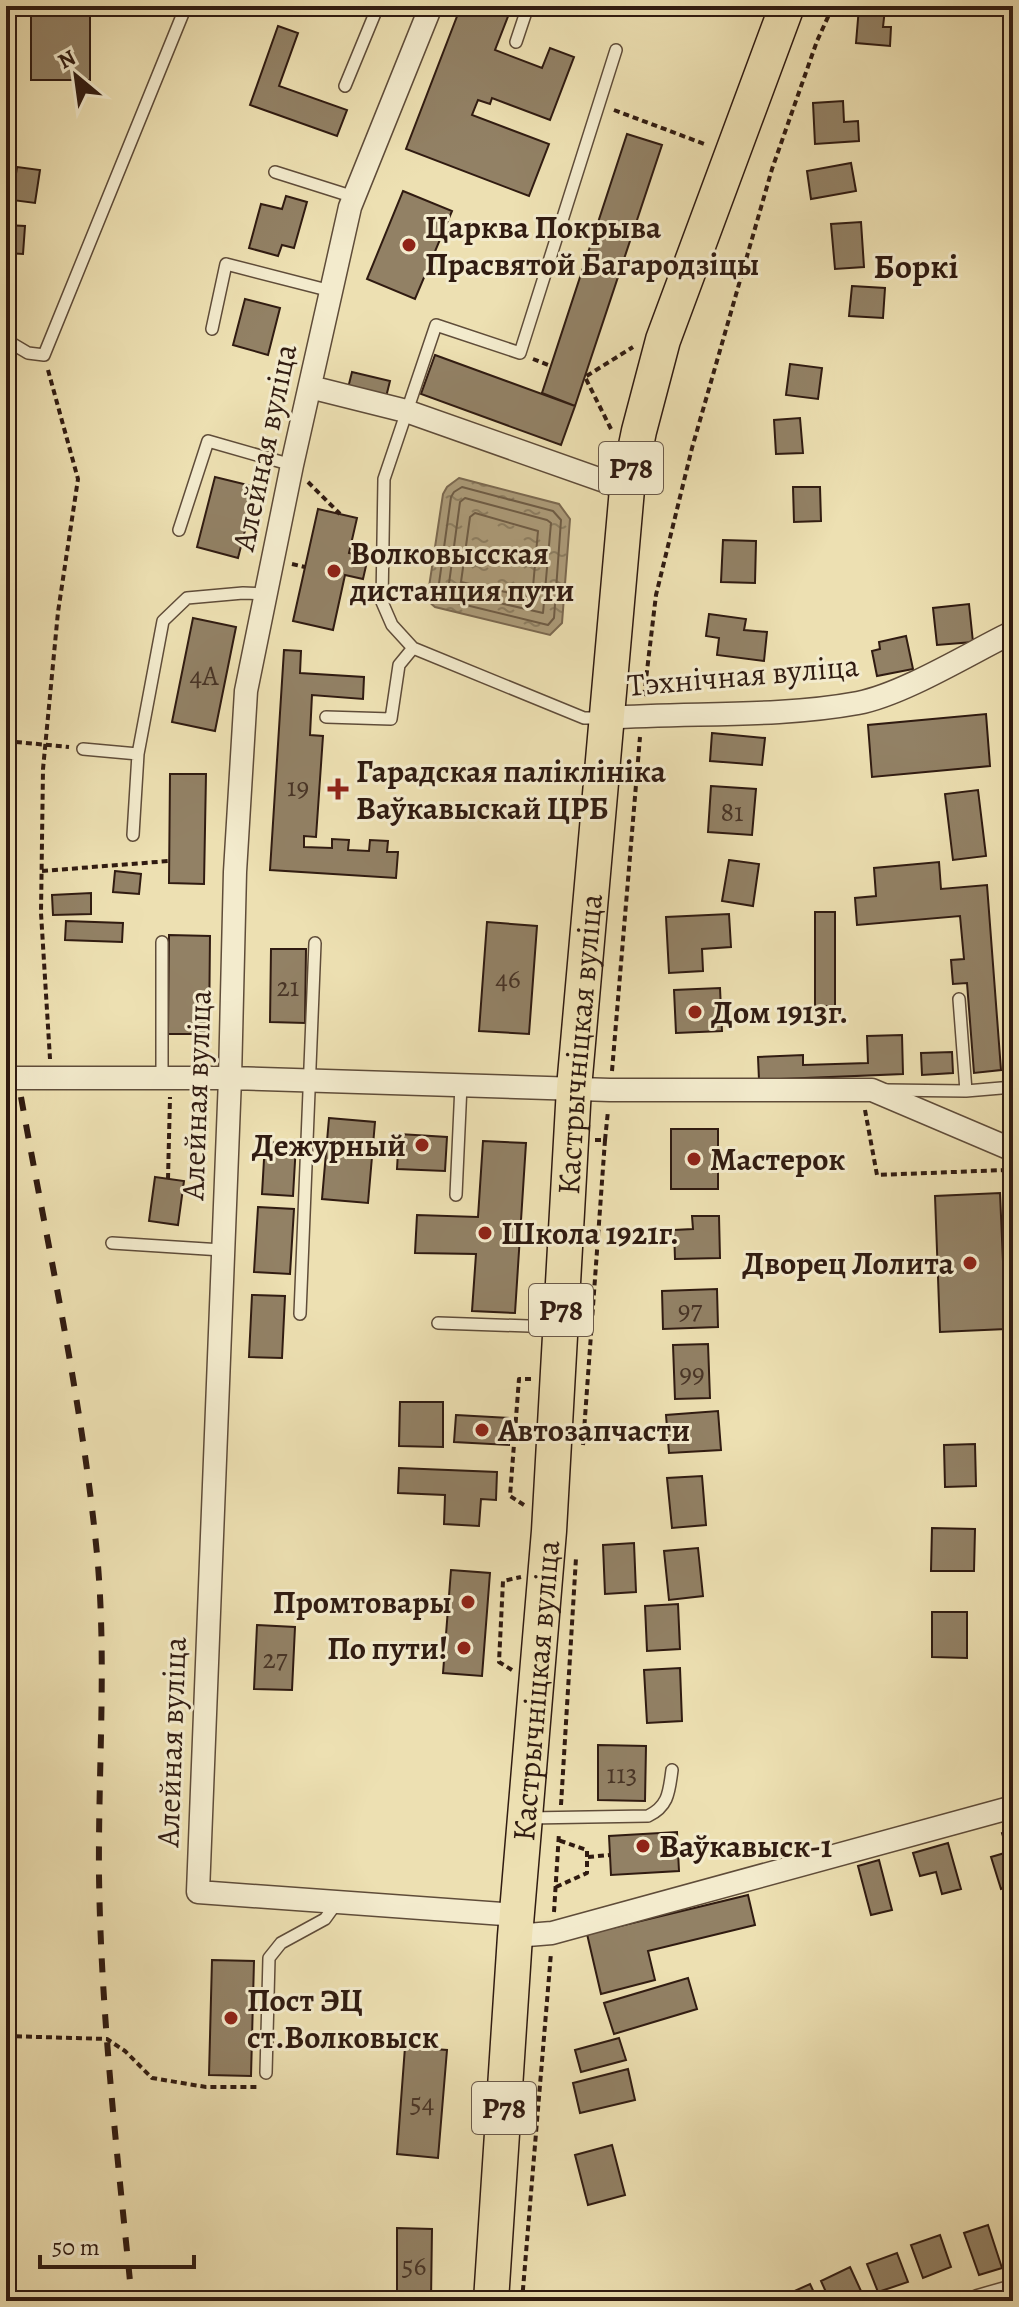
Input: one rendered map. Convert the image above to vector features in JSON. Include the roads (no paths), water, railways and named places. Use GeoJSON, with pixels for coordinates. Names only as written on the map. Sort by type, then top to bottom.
{"type":"FeatureCollection","features":[{"type":"Feature","properties":{"kind":"main road","name":"Кастрычніцкая вуліца"},"geometry":{"type":"LineString","coordinates":[[491,2301],[516,1926],[549,1531],[574,1088],[627,489],[663,340],[787,6]]}},
{"type":"Feature","properties":{"kind":"street","name":"Алейная вуліца"},"geometry":{"type":"LineString","coordinates":[[431,6],[354,197],[292,465],[246,691],[235,872],[230,1078],[198,1892],[338,1901],[552,1933],[1013,1807]]}},
{"type":"Feature","properties":{"kind":"street"},"geometry":{"type":"LineString","coordinates":[[310,387],[406,411],[627,489]]}},
{"type":"Feature","properties":{"kind":"street","name":"Тэхнічная вуліца"},"geometry":{"type":"LineString","coordinates":[[608,718],[703,715],[860,702],[907,685],[1013,632]]}},
{"type":"Feature","properties":{"kind":"street"},"geometry":{"type":"LineString","coordinates":[[6,1078],[230,1078],[865,1099],[1013,1150]]}},
{"type":"Feature","properties":{"kind":"street"},"geometry":{"type":"LineString","coordinates":[[978,2301],[1013,2291]]}},
{"type":"Feature","properties":{"kind":"lane"},"geometry":{"type":"LineString","coordinates":[[6,340],[28,353],[44,355],[186,6]]}},
{"type":"Feature","properties":{"kind":"lane"},"geometry":{"type":"LineString","coordinates":[[345,86],[378,6]]}},
{"type":"Feature","properties":{"kind":"lane"},"geometry":{"type":"LineString","coordinates":[[516,42],[528,6]]}},
{"type":"Feature","properties":{"kind":"lane"},"geometry":{"type":"LineString","coordinates":[[608,718],[584,718],[413,648],[392,625],[382,602],[384,479],[436,325],[520,353],[616,50]]}},
{"type":"Feature","properties":{"kind":"lane"},"geometry":{"type":"LineString","coordinates":[[275,172],[354,197]]}},
{"type":"Feature","properties":{"kind":"lane"},"geometry":{"type":"LineString","coordinates":[[212,329],[226,264],[331,291]]}},
{"type":"Feature","properties":{"kind":"lane"},"geometry":{"type":"LineString","coordinates":[[179,530],[208,441],[292,465]]}},
{"type":"Feature","properties":{"kind":"lane"},"geometry":{"type":"LineString","coordinates":[[133,835],[138,754],[163,621],[187,598],[265,594]]}},
{"type":"Feature","properties":{"kind":"lane"},"geometry":{"type":"LineString","coordinates":[[326,717],[391,719],[399,665],[413,648]]}},
{"type":"Feature","properties":{"kind":"lane"},"geometry":{"type":"LineString","coordinates":[[83,749],[138,754]]}},
{"type":"Feature","properties":{"kind":"lane"},"geometry":{"type":"LineString","coordinates":[[162,942],[166,1078]]}},
{"type":"Feature","properties":{"kind":"lane"},"geometry":{"type":"LineString","coordinates":[[300,1314],[315,943]]}},
{"type":"Feature","properties":{"kind":"lane"},"geometry":{"type":"LineString","coordinates":[[959,999],[966,1091]]}},
{"type":"Feature","properties":{"kind":"lane"},"geometry":{"type":"LineString","coordinates":[[456,1195],[461,1085]]}},
{"type":"Feature","properties":{"kind":"lane"},"geometry":{"type":"LineString","coordinates":[[865,1099],[1013,1087]]}},
{"type":"Feature","properties":{"kind":"lane"},"geometry":{"type":"LineString","coordinates":[[112,1243],[222,1250]]}},
{"type":"Feature","properties":{"kind":"lane"},"geometry":{"type":"LineString","coordinates":[[438,1323],[560,1327]]}},
{"type":"Feature","properties":{"kind":"lane"},"geometry":{"type":"LineString","coordinates":[[525,1818],[648,1816],[658,1811],[668,1798],[672,1770]]}},
{"type":"Feature","properties":{"kind":"lane"},"geometry":{"type":"LineString","coordinates":[[266,2073],[269,1958],[281,1943],[325,1919],[338,1901]]}},
{"type":"Feature","properties":{"kind":"water"},"geometry":{"type":"Polygon","coordinates":[[[459,478],[559,504],[570,519],[562,623],[550,635],[435,607],[427,600],[443,494],[459,478]]]}},
{"type":"Feature","properties":{"kind":"railway"},"geometry":{"type":"LineString","coordinates":[[21,1097],[73,1382],[97,1554],[102,1674],[100,1929],[111,2089],[132,2301]]}},
{"type":"Feature","properties":{"kind":"place","name":"Царква Покрыва Прасвятой Багародзіцы"},"geometry":{"type":"Point","coordinates":[409,245]}},
{"type":"Feature","properties":{"kind":"place","name":"Волковысская дистанция пути"},"geometry":{"type":"Point","coordinates":[334,571]}},
{"type":"Feature","properties":{"kind":"place","name":"Гарадская паліклініка Ваўкавыскай ЦРБ"},"geometry":{"type":"Point","coordinates":[338,789]}},
{"type":"Feature","properties":{"kind":"place","name":"Дом 1913г."},"geometry":{"type":"Point","coordinates":[695,1012]}},
{"type":"Feature","properties":{"kind":"place","name":"Дежурный"},"geometry":{"type":"Point","coordinates":[422,1145]}},
{"type":"Feature","properties":{"kind":"place","name":"Мастерок"},"geometry":{"type":"Point","coordinates":[694,1159]}},
{"type":"Feature","properties":{"kind":"place","name":"Школа 1921г."},"geometry":{"type":"Point","coordinates":[485,1233]}},
{"type":"Feature","properties":{"kind":"place","name":"Дворец Лолита"},"geometry":{"type":"Point","coordinates":[970,1263]}},
{"type":"Feature","properties":{"kind":"place","name":"Автозапчасти"},"geometry":{"type":"Point","coordinates":[482,1430]}},
{"type":"Feature","properties":{"kind":"place","name":"Промтовары"},"geometry":{"type":"Point","coordinates":[468,1602]}},
{"type":"Feature","properties":{"kind":"place","name":"По пути!"},"geometry":{"type":"Point","coordinates":[464,1648]}},
{"type":"Feature","properties":{"kind":"place","name":"Ваўкавыск-1"},"geometry":{"type":"Point","coordinates":[643,1846]}},
{"type":"Feature","properties":{"kind":"place","name":"Пост ЭЦ ст.Волковыск"},"geometry":{"type":"Point","coordinates":[231,2018]}},
{"type":"Feature","properties":{"kind":"district","name":"Боркі"},"geometry":{"type":"Point","coordinates":[916,266]}}]}
